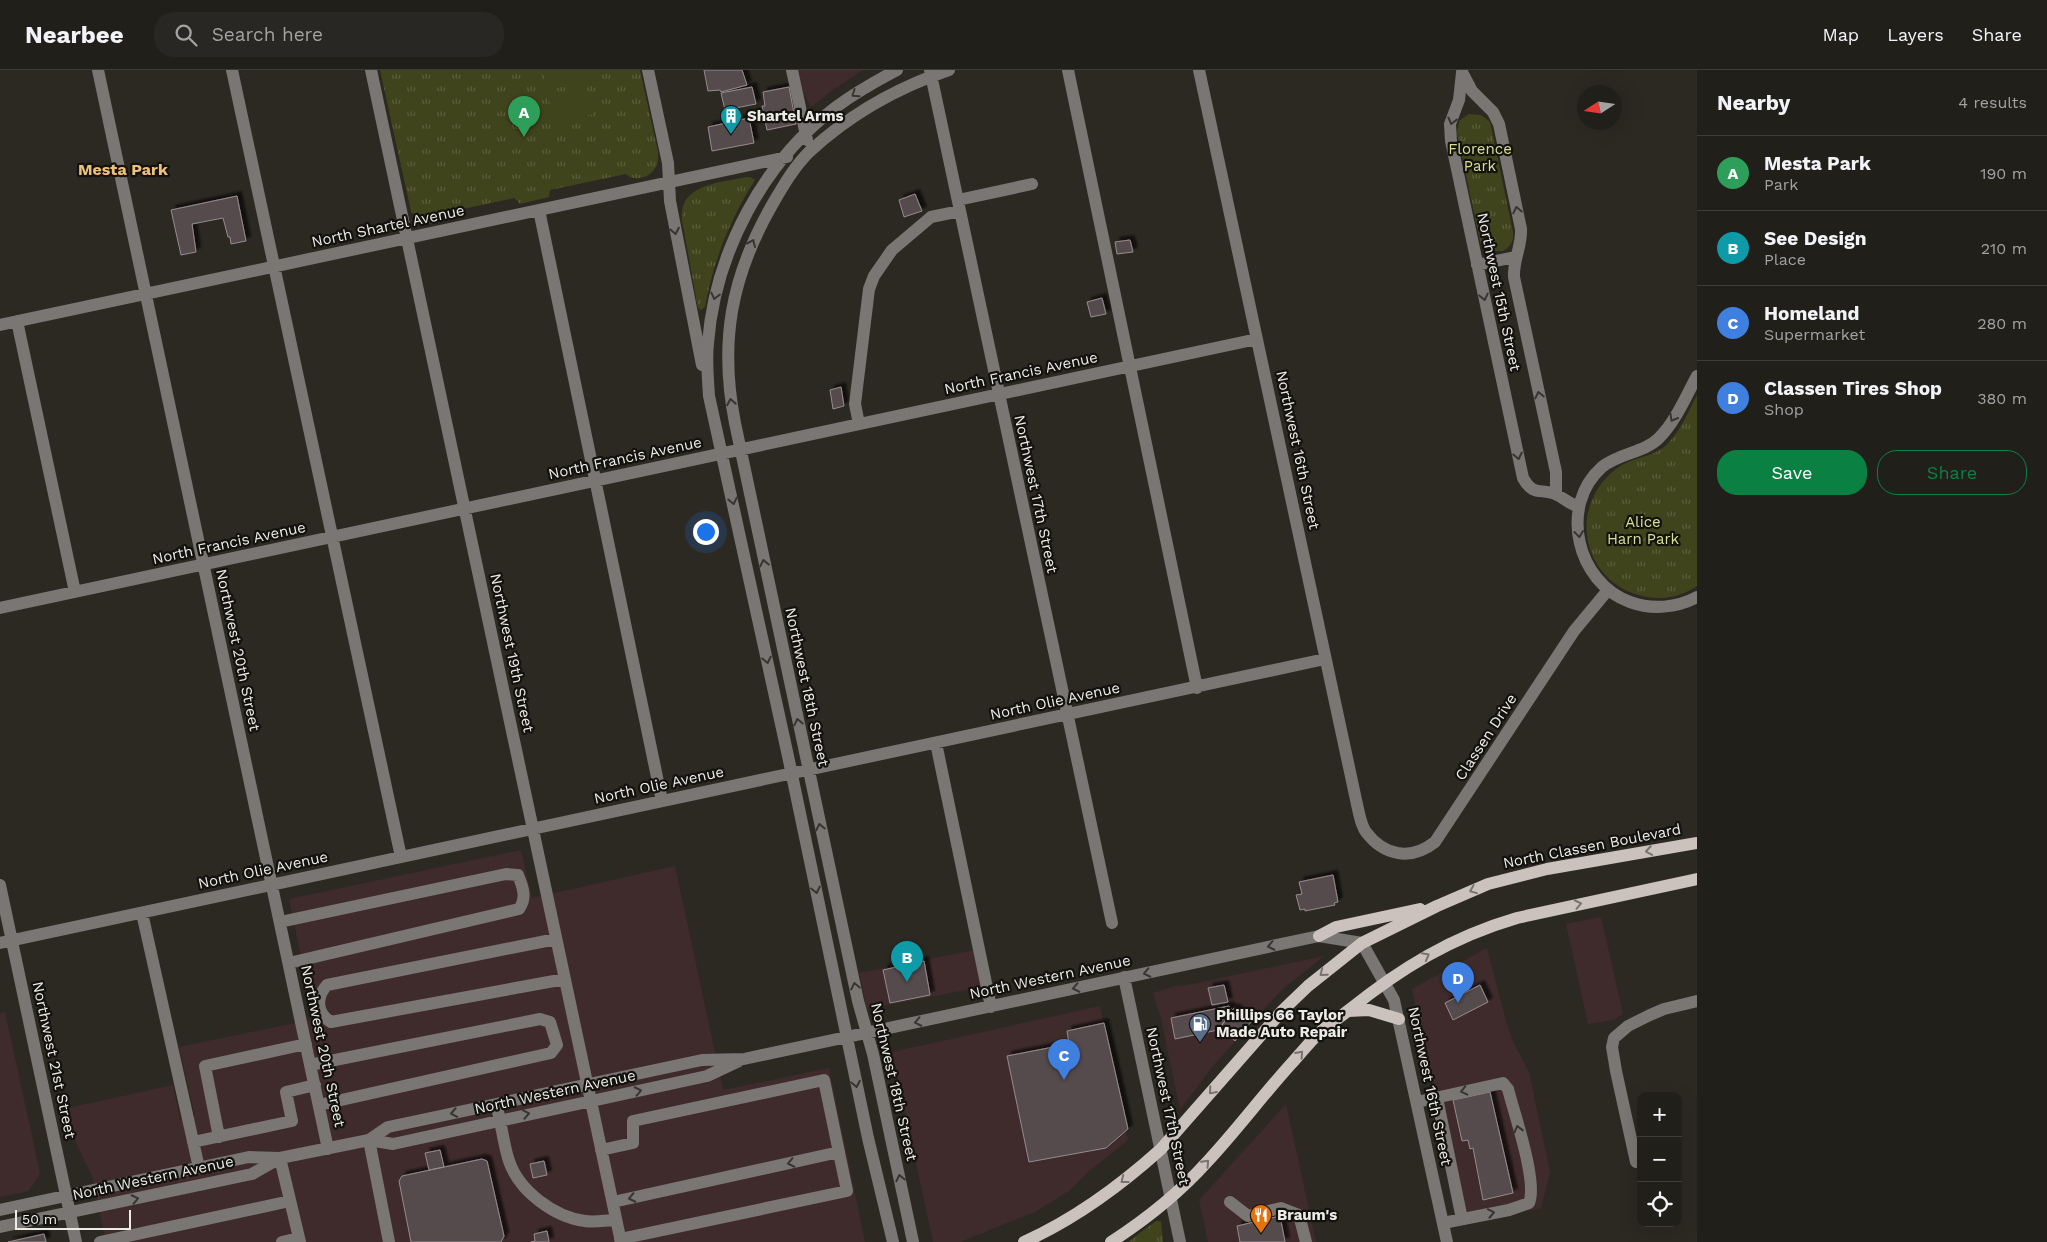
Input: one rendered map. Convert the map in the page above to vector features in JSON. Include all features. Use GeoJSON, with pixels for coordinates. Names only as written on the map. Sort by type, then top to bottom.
{"type":"FeatureCollection","features":[{"type":"Feature","properties":{"kind":"main road","name":"North Classen Boulevard"},"geometry":{"type":"LineString","coordinates":[[1024,1242],[1097,1201],[1142,1166],[1161,1149],[1283,1010],[1308,986],[1362,944],[1437,906],[1488,884],[1547,869],[1697,843]]}},
{"type":"Feature","properties":{"kind":"main road"},"geometry":{"type":"LineString","coordinates":[[1111,1242],[1171,1197],[1206,1163],[1255,1104],[1318,1034],[1384,982],[1421,959],[1459,939],[1488,927],[1546,911],[1697,879]]}},
{"type":"Feature","properties":{"kind":"main road"},"geometry":{"type":"LineString","coordinates":[[1319,936],[1336,926],[1437,906]]}},
{"type":"Feature","properties":{"kind":"main road"},"geometry":{"type":"LineString","coordinates":[[1348,1011],[1369,1010],[1399,1019]]}},
{"type":"Feature","properties":{"kind":"street","name":"Northwest 20th Street"},"geometry":{"type":"LineString","coordinates":[[98,70],[328,1148]]}},
{"type":"Feature","properties":{"kind":"street"},"geometry":{"type":"LineString","coordinates":[[232,70],[401,857]]}},
{"type":"Feature","properties":{"kind":"street","name":"Northwest 19th Street"},"geometry":{"type":"LineString","coordinates":[[371,70],[621,1240]]}},
{"type":"Feature","properties":{"kind":"street"},"geometry":{"type":"LineString","coordinates":[[648,70],[668,163],[670,201],[709,396],[868,1138],[893,1242]]}},
{"type":"Feature","properties":{"kind":"street"},"geometry":{"type":"LineString","coordinates":[[792,70],[809,153]]}},
{"type":"Feature","properties":{"kind":"street"},"geometry":{"type":"LineString","coordinates":[[709,396],[708,344],[716,294],[723,268],[738,230],[754,200],[782,158],[805,134],[835,108],[867,86],[897,70]]}},
{"type":"Feature","properties":{"kind":"street","name":"North Shartel Avenue"},"geometry":{"type":"LineString","coordinates":[[0,325],[809,153],[860,111],[930,73],[948,70]]}},
{"type":"Feature","properties":{"kind":"street"},"geometry":{"type":"LineString","coordinates":[[1068,70],[1198,688]]}},
{"type":"Feature","properties":{"kind":"street","name":"Northwest 16th Street"},"geometry":{"type":"LineString","coordinates":[[1199,70],[1359,815],[1369,835]]}},
{"type":"Feature","properties":{"kind":"street","name":"Northwest 15th Street"},"geometry":{"type":"LineString","coordinates":[[1462,72],[1472,91],[1493,112],[1499,124],[1521,229],[1520,244],[1515,257],[1514,277],[1556,472],[1556,494]]}},
{"type":"Feature","properties":{"kind":"street","name":"Northwest 15th Street"},"geometry":{"type":"LineString","coordinates":[[1462,72],[1459,100],[1450,124],[1451,141],[1523,478],[1527,486],[1536,492],[1556,494],[1579,508]]}},
{"type":"Feature","properties":{"kind":"street","name":"Northwest 17th Street"},"geometry":{"type":"LineString","coordinates":[[930,73],[1112,924]]}},
{"type":"Feature","properties":{"kind":"street","name":"Northwest 18th Street"},"geometry":{"type":"LineString","coordinates":[[809,153],[788,179],[761,223],[745,260],[735,294],[728,340],[727,375],[740,450],[808,770],[858,1001],[891,1134],[913,1242]]}},
{"type":"Feature","properties":{"kind":"street"},"geometry":{"type":"LineString","coordinates":[[859,424],[854,404],[869,289],[874,276],[892,250],[931,216],[959,205],[1032,184]]}},
{"type":"Feature","properties":{"kind":"street"},"geometry":{"type":"LineString","coordinates":[[539,210],[662,801]]}},
{"type":"Feature","properties":{"kind":"street"},"geometry":{"type":"LineString","coordinates":[[1477,265],[1515,257]]}},
{"type":"Feature","properties":{"kind":"street"},"geometry":{"type":"LineString","coordinates":[[17,321],[75,592]]}},
{"type":"Feature","properties":{"kind":"street","name":"North Francis Avenue"},"geometry":{"type":"LineString","coordinates":[[0,608],[1258,339]]}},
{"type":"Feature","properties":{"kind":"street"},"geometry":{"type":"LineString","coordinates":[[1697,376],[1663,434],[1650,444],[1617,457],[1603,467],[1589,484],[1579,508],[1578,531],[1582,550],[1595,576],[1608,590],[1625,600],[1648,607],[1674,606],[1697,597]]}},
{"type":"Feature","properties":{"kind":"street","name":"Classen Drive"},"geometry":{"type":"LineString","coordinates":[[1369,835],[1383,847],[1400,854],[1419,852],[1435,842],[1574,631],[1608,590]]}},
{"type":"Feature","properties":{"kind":"street","name":"North Olie Avenue"},"geometry":{"type":"LineString","coordinates":[[6,942],[533,828],[1198,688],[1325,659]]}},
{"type":"Feature","properties":{"kind":"street"},"geometry":{"type":"LineString","coordinates":[[936,743],[991,1006]]}},
{"type":"Feature","properties":{"kind":"street"},"geometry":{"type":"LineString","coordinates":[[280,922],[506,874],[518,875],[524,889],[524,902],[519,909],[288,963]]}},
{"type":"Feature","properties":{"kind":"street","name":"Northwest 21st Street"},"geometry":{"type":"LineString","coordinates":[[0,885],[6,942],[76,1242]]}},
{"type":"Feature","properties":{"kind":"street"},"geometry":{"type":"LineString","coordinates":[[142,913],[199,1168]]}},
{"type":"Feature","properties":{"kind":"street","name":"North Western Avenue"},"geometry":{"type":"LineString","coordinates":[[0,1210],[249,1157],[280,1158],[368,1140],[388,1128],[702,1060],[744,1058],[1319,936],[1362,944]]}},
{"type":"Feature","properties":{"kind":"street"},"geometry":{"type":"LineString","coordinates":[[556,939],[327,985],[320,992],[319,1005],[323,1017],[331,1022],[565,979]]}},
{"type":"Feature","properties":{"kind":"street","name":"Northwest 16th Street"},"geometry":{"type":"LineString","coordinates":[[1362,944],[1394,1000],[1447,1242]]}},
{"type":"Feature","properties":{"kind":"street","name":"Northwest 17th Street"},"geometry":{"type":"LineString","coordinates":[[1124,978],[1180,1242]]}},
{"type":"Feature","properties":{"kind":"street"},"geometry":{"type":"LineString","coordinates":[[1636,1162],[1616,1070],[1612,1047],[1614,1038],[1628,1026],[1664,1008],[1697,1001]]}},
{"type":"Feature","properties":{"kind":"street"},"geometry":{"type":"LineString","coordinates":[[310,1065],[540,1019],[550,1022],[556,1039],[557,1044],[551,1053],[319,1105]]}},
{"type":"Feature","properties":{"kind":"street"},"geometry":{"type":"LineString","coordinates":[[219,1137],[205,1066],[306,1044]]}},
{"type":"Feature","properties":{"kind":"street","name":"North Western Avenue"},"geometry":{"type":"LineString","coordinates":[[368,1140],[393,1144],[500,1119],[707,1076],[744,1058]]}},
{"type":"Feature","properties":{"kind":"street"},"geometry":{"type":"LineString","coordinates":[[601,1150],[634,1143],[633,1121],[824,1080],[846,1191],[621,1240]]}},
{"type":"Feature","properties":{"kind":"street"},"geometry":{"type":"LineString","coordinates":[[1417,1102],[1503,1083],[1508,1089],[1529,1169],[1532,1193],[1530,1203],[1516,1208],[1443,1222]]}},
{"type":"Feature","properties":{"kind":"street"},"geometry":{"type":"LineString","coordinates":[[193,1142],[292,1121],[286,1092],[315,1085]]}},
{"type":"Feature","properties":{"kind":"street"},"geometry":{"type":"LineString","coordinates":[[1437,1098],[1462,1219]]}},
{"type":"Feature","properties":{"kind":"street"},"geometry":{"type":"LineString","coordinates":[[497,1105],[512,1168],[519,1182],[537,1198],[563,1215],[585,1221],[616,1220]]}},
{"type":"Feature","properties":{"kind":"street"},"geometry":{"type":"LineString","coordinates":[[868,1138],[891,1134]]}},
{"type":"Feature","properties":{"kind":"street"},"geometry":{"type":"LineString","coordinates":[[368,1140],[389,1242]]}},
{"type":"Feature","properties":{"kind":"street"},"geometry":{"type":"LineString","coordinates":[[612,1202],[838,1152]]}},
{"type":"Feature","properties":{"kind":"street"},"geometry":{"type":"LineString","coordinates":[[280,1158],[300,1240],[282,1242]]}},
{"type":"Feature","properties":{"kind":"street","name":"North Western Avenue"},"geometry":{"type":"LineString","coordinates":[[0,1227],[252,1174],[280,1158]]}},
{"type":"Feature","properties":{"kind":"street"},"geometry":{"type":"LineString","coordinates":[[100,1242],[290,1201]]}},
{"type":"Feature","properties":{"kind":"street"},"geometry":{"type":"LineString","coordinates":[[1230,1202],[1248,1216],[1281,1208],[1299,1215],[1306,1242]]}},
{"type":"Feature","properties":{"kind":"shaded area"},"geometry":{"type":"Polygon","coordinates":[[[798,70],[863,70],[811,107],[803,91],[798,70]]]}},
{"type":"Feature","properties":{"kind":"shaded area"},"geometry":{"type":"Polygon","coordinates":[[[521,850],[532,898],[675,866],[723,1090],[829,1068],[865,1242],[106,1242],[92,1176],[76,1143],[68,1108],[173,1085],[180,1120],[195,1116],[179,1047],[314,1019],[289,899],[521,850]]]}},
{"type":"Feature","properties":{"kind":"shaded area"},"geometry":{"type":"Polygon","coordinates":[[[1601,917],[1623,1014],[1613,1020],[1588,1024],[1566,924],[1601,917]]]}},
{"type":"Feature","properties":{"kind":"shaded area"},"geometry":{"type":"Polygon","coordinates":[[[1487,948],[1512,1039],[1529,1072],[1550,1172],[1541,1208],[1461,1224],[1412,989],[1487,948]]]}},
{"type":"Feature","properties":{"kind":"shaded area"},"geometry":{"type":"Polygon","coordinates":[[[974,950],[982,987],[867,1009],[859,973],[974,950]]]}},
{"type":"Feature","properties":{"kind":"shaded area","name":"Phillips 66 Taylor Made Auto Repair"},"geometry":{"type":"Polygon","coordinates":[[[1324,956],[1285,987],[1259,1014],[1212,1067],[1180,1110],[1161,1019],[1153,993],[1175,986],[1188,985],[1324,956]]]}},
{"type":"Feature","properties":{"kind":"shaded area"},"geometry":{"type":"Polygon","coordinates":[[[1100,1006],[1128,1140],[1087,1173],[1069,1191],[1035,1212],[960,1242],[933,1242],[892,1052],[1100,1006]]]}},
{"type":"Feature","properties":{"kind":"shaded area"},"geometry":{"type":"Polygon","coordinates":[[[5,1012],[40,1173],[29,1191],[0,1197],[0,1013],[5,1012]]]}},
{"type":"Feature","properties":{"kind":"shaded area"},"geometry":{"type":"Polygon","coordinates":[[[1286,1104],[1316,1242],[1208,1242],[1199,1200],[1286,1104]]]}},
{"type":"Feature","properties":{"kind":"green space"},"geometry":{"type":"Polygon","coordinates":[[[380,70],[640,70],[658,152],[657,165],[651,173],[643,177],[634,178],[626,174],[550,190],[549,197],[520,204],[515,198],[439,214],[434,223],[426,223],[417,218],[411,211],[380,70]]]}},
{"type":"Feature","properties":{"kind":"green space"},"geometry":{"type":"Polygon","coordinates":[[[543,70],[581,70],[584,82],[548,90],[543,70]]]}},
{"type":"Feature","properties":{"kind":"green space"},"geometry":{"type":"Polygon","coordinates":[[[588,90],[593,114],[554,125],[549,99],[588,90]]]}},
{"type":"Feature","properties":{"kind":"green space","name":"Florence Park"},"geometry":{"type":"Polygon","coordinates":[[[1469,114],[1481,115],[1490,122],[1513,232],[1511,244],[1502,251],[1490,250],[1480,241],[1457,133],[1459,121],[1469,114]]]}},
{"type":"Feature","properties":{"kind":"green space"},"geometry":{"type":"Polygon","coordinates":[[[746,177],[755,180],[730,225],[718,257],[705,307],[701,310],[698,308],[682,220],[683,208],[687,199],[703,187],[746,177]]]}},
{"type":"Feature","properties":{"kind":"green space","name":"Alice Harn Park"},"geometry":{"type":"Polygon","coordinates":[[[1697,395],[1697,586],[1676,596],[1661,598],[1631,593],[1611,580],[1595,561],[1586,528],[1591,502],[1605,479],[1615,470],[1626,463],[1666,446],[1685,419],[1697,395]]]}},
{"type":"Feature","properties":{"kind":"green space"},"geometry":{"type":"Polygon","coordinates":[[[1156,1221],[1161,1221],[1163,1242],[1128,1242],[1156,1221]]]}},
{"type":"Feature","properties":{"kind":"building"},"geometry":{"type":"Polygon","coordinates":[[[704,70],[742,70],[747,85],[721,92],[720,90],[708,91],[704,70]]]}},
{"type":"Feature","properties":{"kind":"building"},"geometry":{"type":"Polygon","coordinates":[[[752,87],[756,104],[725,110],[721,93],[752,87]]]}},
{"type":"Feature","properties":{"kind":"building"},"geometry":{"type":"Polygon","coordinates":[[[789,87],[796,124],[767,130],[762,106],[765,106],[763,92],[789,87]]]}},
{"type":"Feature","properties":{"kind":"building","name":"Shartel Arms"},"geometry":{"type":"Polygon","coordinates":[[[749,118],[754,143],[712,151],[708,127],[749,118]]]}},
{"type":"Feature","properties":{"kind":"building"},"geometry":{"type":"Polygon","coordinates":[[[915,194],[922,211],[904,217],[899,200],[915,194]]]}},
{"type":"Feature","properties":{"kind":"building"},"geometry":{"type":"Polygon","coordinates":[[[237,196],[246,241],[231,244],[223,218],[192,224],[196,252],[181,255],[171,210],[237,196]]]}},
{"type":"Feature","properties":{"kind":"building"},"geometry":{"type":"Polygon","coordinates":[[[1130,240],[1133,252],[1117,254],[1115,242],[1130,240]]]}},
{"type":"Feature","properties":{"kind":"building"},"geometry":{"type":"Polygon","coordinates":[[[1102,298],[1106,314],[1091,317],[1087,302],[1102,298]]]}},
{"type":"Feature","properties":{"kind":"building"},"geometry":{"type":"Polygon","coordinates":[[[841,387],[844,406],[833,409],[830,390],[841,387]]]}},
{"type":"Feature","properties":{"kind":"building"},"geometry":{"type":"Polygon","coordinates":[[[1333,875],[1338,902],[1334,903],[1335,905],[1305,911],[1305,909],[1300,910],[1296,895],[1302,894],[1299,882],[1333,875]]]}},
{"type":"Feature","properties":{"kind":"building"},"geometry":{"type":"Polygon","coordinates":[[[924,961],[930,995],[890,1003],[883,970],[924,961]]]}},
{"type":"Feature","properties":{"kind":"building"},"geometry":{"type":"Polygon","coordinates":[[[1224,985],[1228,1002],[1212,1005],[1208,988],[1224,985]]]}},
{"type":"Feature","properties":{"kind":"building"},"geometry":{"type":"Polygon","coordinates":[[[1480,985],[1488,1002],[1453,1020],[1445,1003],[1480,985]]]}},
{"type":"Feature","properties":{"kind":"building"},"geometry":{"type":"Polygon","coordinates":[[[1229,1006],[1233,1010],[1218,1030],[1175,1039],[1171,1018],[1229,1006]]]}},
{"type":"Feature","properties":{"kind":"building"},"geometry":{"type":"Polygon","coordinates":[[[1234,1008],[1251,1022],[1235,1041],[1220,1028],[1234,1008]]]}},
{"type":"Feature","properties":{"kind":"building"},"geometry":{"type":"Polygon","coordinates":[[[1104,1023],[1128,1129],[1106,1148],[1029,1162],[1007,1056],[1069,1044],[1067,1031],[1104,1023]]]}},
{"type":"Feature","properties":{"kind":"building"},"geometry":{"type":"Polygon","coordinates":[[[1490,1092],[1513,1193],[1483,1200],[1473,1148],[1470,1149],[1468,1140],[1462,1141],[1453,1100],[1490,1092]]]}},
{"type":"Feature","properties":{"kind":"building"},"geometry":{"type":"Polygon","coordinates":[[[440,1150],[444,1167],[429,1170],[425,1153],[440,1150]]]}},
{"type":"Feature","properties":{"kind":"building"},"geometry":{"type":"Polygon","coordinates":[[[482,1159],[487,1161],[504,1236],[501,1242],[411,1242],[399,1181],[402,1176],[482,1159]]]}},
{"type":"Feature","properties":{"kind":"building"},"geometry":{"type":"Polygon","coordinates":[[[544,1161],[547,1175],[533,1178],[530,1164],[544,1161]]]}},
{"type":"Feature","properties":{"kind":"building","name":"Braum's"},"geometry":{"type":"Polygon","coordinates":[[[1280,1216],[1285,1242],[1240,1242],[1237,1226],[1280,1216]]]}},
{"type":"Feature","properties":{"kind":"building"},"geometry":{"type":"Polygon","coordinates":[[[547,1231],[549,1242],[531,1242],[535,1241],[534,1234],[547,1231]]]}},
{"type":"Feature","properties":{"kind":"building"},"geometry":{"type":"Polygon","coordinates":[[[44,1234],[46,1242],[8,1242],[44,1234]]]}},
{"type":"Feature","properties":{"kind":"place","name":"Shartel Arms"},"geometry":{"type":"Point","coordinates":[731,135]}},
{"type":"Feature","properties":{"kind":"place","name":"Mesta Park"},"geometry":{"type":"Point","coordinates":[524,137]}},
{"type":"Feature","properties":{"kind":"place","name":"See Design"},"geometry":{"type":"Point","coordinates":[907,982]}},
{"type":"Feature","properties":{"kind":"place","name":"Classen Tires Shop"},"geometry":{"type":"Point","coordinates":[1458,1003]}},
{"type":"Feature","properties":{"kind":"place","name":"Phillips 66 Taylor Made Auto Repair"},"geometry":{"type":"Point","coordinates":[1200,1043]}},
{"type":"Feature","properties":{"kind":"place","name":"Homeland"},"geometry":{"type":"Point","coordinates":[1064,1080]}},
{"type":"Feature","properties":{"kind":"place","name":"Braum's"},"geometry":{"type":"Point","coordinates":[1261,1234]}},
{"type":"Feature","properties":{"kind":"district","name":"Mesta Park"},"geometry":{"type":"Point","coordinates":[123,169]}}]}
